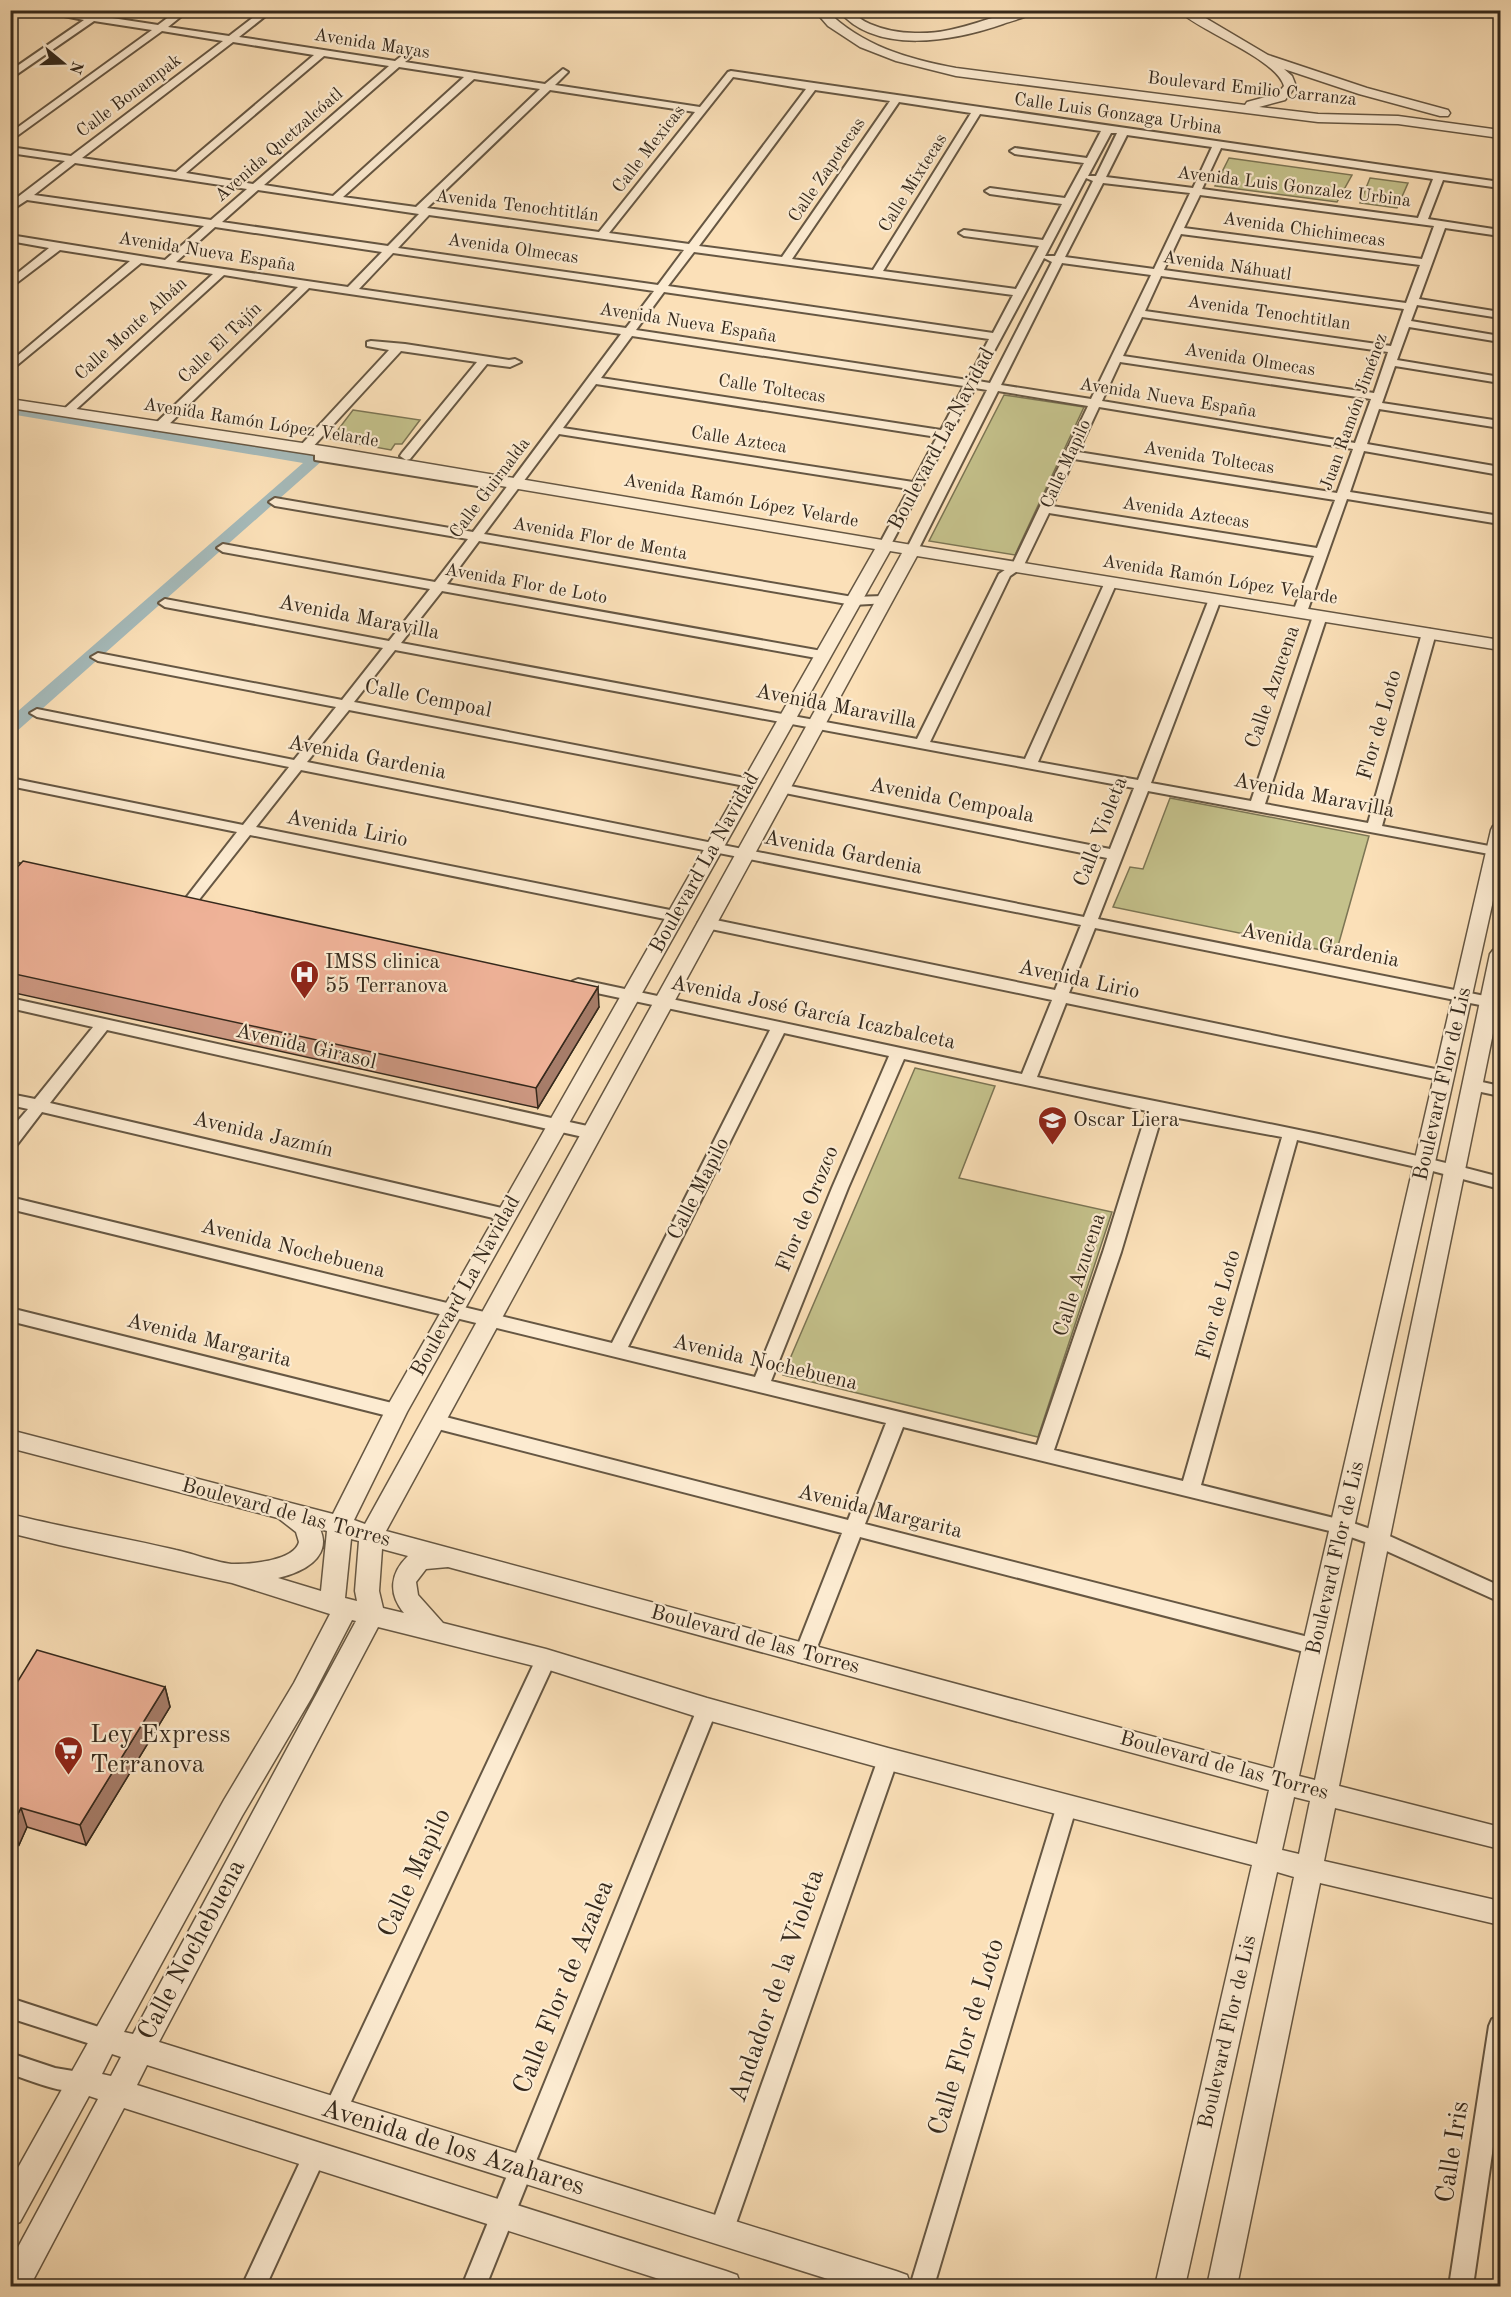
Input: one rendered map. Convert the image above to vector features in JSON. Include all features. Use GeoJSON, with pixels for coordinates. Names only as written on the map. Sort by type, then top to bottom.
{"type":"FeatureCollection","features":[{"type":"Feature","properties":{"kind":"street","name":"Avenida Mayas"},"geometry":{"type":"LineString","coordinates":[[38,10],[701,110]]}},
{"type":"Feature","properties":{"kind":"street"},"geometry":{"type":"LineString","coordinates":[[10,76],[103,10]]}},
{"type":"Feature","properties":{"kind":"street"},"geometry":{"type":"LineString","coordinates":[[10,138],[185,10]]}},
{"type":"Feature","properties":{"kind":"street","name":"Calle Bonampak"},"geometry":{"type":"LineString","coordinates":[[10,208],[268,10]]}},
{"type":"Feature","properties":{"kind":"street"},"geometry":{"type":"LineString","coordinates":[[819,10],[851,37],[887,54],[932,67],[1000,77]]}},
{"type":"Feature","properties":{"kind":"street"},"geometry":{"type":"LineString","coordinates":[[843,10],[859,24],[879,31],[917,37],[960,34],[1032,10]]}},
{"type":"Feature","properties":{"kind":"street"},"geometry":{"type":"LineString","coordinates":[[1183,10],[1201,22]]}},
{"type":"Feature","properties":{"kind":"street","name":"Boulevard Emilio Carranza"},"geometry":{"type":"LineString","coordinates":[[1194,10],[1201,22],[1264,58],[1400,102],[1500,125]]}},
{"type":"Feature","properties":{"kind":"street"},"geometry":{"type":"LineString","coordinates":[[960,34],[950,43],[952,53],[969,66],[1000,77]]}},
{"type":"Feature","properties":{"kind":"street","name":"Avenida Quetzalcóatl"},"geometry":{"type":"LineString","coordinates":[[167,264],[412,51]]}},
{"type":"Feature","properties":{"kind":"street","name":"Avenida Quetzalcóatl"},"geometry":{"type":"LineString","coordinates":[[178,175],[322,53]]}},
{"type":"Feature","properties":{"kind":"street"},"geometry":{"type":"LineString","coordinates":[[1233,107],[1268,102],[1287,92],[1290,86],[1288,79],[1264,58]]}},
{"type":"Feature","properties":{"kind":"street"},"geometry":{"type":"LineString","coordinates":[[351,291],[423,211],[563,72]]}},
{"type":"Feature","properties":{"kind":"street","name":"Calle Mexicas"},"geometry":{"type":"LineString","coordinates":[[603,234],[731,74]]}},
{"type":"Feature","properties":{"kind":"street","name":"Calle Luis Gonzaga Urbina"},"geometry":{"type":"LineString","coordinates":[[731,74],[1500,185]]}},
{"type":"Feature","properties":{"kind":"street"},"geometry":{"type":"LineString","coordinates":[[335,199],[471,76]]}},
{"type":"Feature","properties":{"kind":"street","name":"Boulevard Emilio Carranza"},"geometry":{"type":"LineString","coordinates":[[1000,77],[1318,118],[1426,122],[1500,134]]}},
{"type":"Feature","properties":{"kind":"street","name":"Calle Guirnalda"},"geometry":{"type":"LineString","coordinates":[[189,903],[438,587],[812,87]]}},
{"type":"Feature","properties":{"kind":"street","name":"Calle Zapotecas"},"geometry":{"type":"LineString","coordinates":[[786,259],[896,99]]}},
{"type":"Feature","properties":{"kind":"street","name":"Calle Mixtecas"},"geometry":{"type":"LineString","coordinates":[[877,272],[977,111]]}},
{"type":"Feature","properties":{"kind":"street","name":"Boulevard La Navidad"},"geometry":{"type":"LineString","coordinates":[[339,1607],[340,1525],[396,1411],[885,545],[1107,130]]}},
{"type":"Feature","properties":{"kind":"street","name":"Boulevard La Navidad"},"geometry":{"type":"LineString","coordinates":[[372,1615],[367,1582],[371,1536],[912,550],[1123,132]]}},
{"type":"Feature","properties":{"kind":"street","name":"Calle Mapilo"},"geometry":{"type":"LineString","coordinates":[[922,744],[1005,574],[1017,567],[1218,145]]}},
{"type":"Feature","properties":{"kind":"street","name":"Avenida Tenochtitlán"},"geometry":{"type":"LineString","coordinates":[[10,150],[335,199],[694,246],[1019,293]]}},
{"type":"Feature","properties":{"kind":"street"},"geometry":{"type":"LineString","coordinates":[[1015,151],[1090,161]]}},
{"type":"Feature","properties":{"kind":"street"},"geometry":{"type":"LineString","coordinates":[[1422,220],[1439,176]]}},
{"type":"Feature","properties":{"kind":"street","name":"Avenida Luis Gonzalez Urbina"},"geometry":{"type":"LineString","coordinates":[[1082,177],[1422,220],[1500,233]]}},
{"type":"Feature","properties":{"kind":"street"},"geometry":{"type":"LineString","coordinates":[[990,191],[1068,202]]}},
{"type":"Feature","properties":{"kind":"street","name":"Avenida Olmecas"},"geometry":{"type":"LineString","coordinates":[[26,196],[996,337]]}},
{"type":"Feature","properties":{"kind":"street","name":"Juan Ramón Jiménez"},"geometry":{"type":"LineString","coordinates":[[1300,612],[1441,223]]}},
{"type":"Feature","properties":{"kind":"street","name":"Avenida Chichimecas"},"geometry":{"type":"LineString","coordinates":[[1177,230],[1426,263]]}},
{"type":"Feature","properties":{"kind":"street"},"geometry":{"type":"LineString","coordinates":[[964,233],[1045,244]]}},
{"type":"Feature","properties":{"kind":"street","name":"Avenida Nueva España"},"geometry":{"type":"LineString","coordinates":[[10,238],[220,273],[630,332],[993,388],[1359,446],[1500,471]]}},
{"type":"Feature","properties":{"kind":"street"},"geometry":{"type":"LineString","coordinates":[[10,285],[58,246]]}},
{"type":"Feature","properties":{"kind":"street","name":"Avenida Náhuatl"},"geometry":{"type":"LineString","coordinates":[[1039,256],[1157,273],[1500,315]]}},
{"type":"Feature","properties":{"kind":"street"},"geometry":{"type":"LineString","coordinates":[[10,368],[139,259]]}},
{"type":"Feature","properties":{"kind":"street","name":"Calle Monte Albán"},"geometry":{"type":"LineString","coordinates":[[67,412],[220,273]]}},
{"type":"Feature","properties":{"kind":"street","name":"Calle El Tajín"},"geometry":{"type":"LineString","coordinates":[[159,427],[306,286]]}},
{"type":"Feature","properties":{"kind":"street","name":"Avenida Tenochtitlan"},"geometry":{"type":"LineString","coordinates":[[1138,313],[1393,356],[1500,380]]}},
{"type":"Feature","properties":{"kind":"street"},"geometry":{"type":"LineString","coordinates":[[1405,323],[1500,339]]}},
{"type":"Feature","properties":{"kind":"street"},"geometry":{"type":"LineString","coordinates":[[371,344],[405,347],[510,364],[515,362]]}},
{"type":"Feature","properties":{"kind":"street"},"geometry":{"type":"LineString","coordinates":[[305,448],[397,348]]}},
{"type":"Feature","properties":{"kind":"street","name":"Avenida Olmecas"},"geometry":{"type":"LineString","coordinates":[[1116,358],[1377,401],[1500,425]]}},
{"type":"Feature","properties":{"kind":"street"},"geometry":{"type":"LineString","coordinates":[[406,456],[485,359]]}},
{"type":"Feature","properties":{"kind":"street","name":"Calle Toltecas"},"geometry":{"type":"LineString","coordinates":[[594,380],[944,434]]}},
{"type":"Feature","properties":{"kind":"street","name":"Avenida Ramón López Velarde"},"geometry":{"type":"LineString","coordinates":[[10,403],[305,448],[515,485],[1500,645]]}},
{"type":"Feature","properties":{"kind":"street","name":"Calle Azteca"},"geometry":{"type":"LineString","coordinates":[[556,430],[916,486]]}},
{"type":"Feature","properties":{"kind":"street","name":"Avenida Toltecas"},"geometry":{"type":"LineString","coordinates":[[1071,455],[1500,520]]}},
{"type":"Feature","properties":{"kind":"street"},"geometry":{"type":"LineString","coordinates":[[320,457],[515,485]]}},
{"type":"Feature","properties":{"kind":"street","name":"Avenida Flor de Menta"},"geometry":{"type":"LineString","coordinates":[[275,502],[853,601],[883,600]]}},
{"type":"Feature","properties":{"kind":"street","name":"Avenida Aztecas"},"geometry":{"type":"LineString","coordinates":[[1045,509],[1322,553]]}},
{"type":"Feature","properties":{"kind":"street","name":"Avenida Flor de Loto"},"geometry":{"type":"LineString","coordinates":[[223,548],[822,655]]}},
{"type":"Feature","properties":{"kind":"street"},"geometry":{"type":"LineString","coordinates":[[1030,764],[1111,582]]}},
{"type":"Feature","properties":{"kind":"street","name":"Calle Violeta"},"geometry":{"type":"LineString","coordinates":[[1028,1080],[1215,599]]}},
{"type":"Feature","properties":{"kind":"street","name":"Avenida Maravilla"},"geometry":{"type":"LineString","coordinates":[[165,603],[1374,829],[1499,844]]}},
{"type":"Feature","properties":{"kind":"street","name":"Calle Azucena"},"geometry":{"type":"LineString","coordinates":[[1257,807],[1320,616]]}},
{"type":"Feature","properties":{"kind":"street","name":"Flor de Loto"},"geometry":{"type":"LineString","coordinates":[[1374,829],[1429,633]]}},
{"type":"Feature","properties":{"kind":"street","name":"Calle Cempoal"},"geometry":{"type":"LineString","coordinates":[[98,657],[750,783]]}},
{"type":"Feature","properties":{"kind":"street","name":"Avenida Gardenia"},"geometry":{"type":"LineString","coordinates":[[37,713],[1495,1003]]}},
{"type":"Feature","properties":{"kind":"street","name":"Avenida Lirio"},"geometry":{"type":"LineString","coordinates":[[10,782],[675,916]]}},
{"type":"Feature","properties":{"kind":"street","name":"Avenida Cempoala"},"geometry":{"type":"LineString","coordinates":[[780,788],[1116,855]]}},
{"type":"Feature","properties":{"kind":"street","name":"Boulevard Flor de Lis"},"geometry":{"type":"LineString","coordinates":[[1170,2286],[1499,844]]}},
{"type":"Feature","properties":{"kind":"street"},"geometry":{"type":"LineString","coordinates":[[10,866],[56,875]]}},
{"type":"Feature","properties":{"kind":"street","name":"Avenida Lirio"},"geometry":{"type":"LineString","coordinates":[[706,923],[1445,1076]]}},
{"type":"Feature","properties":{"kind":"street","name":"Boulevard Flor de Lis"},"geometry":{"type":"LineString","coordinates":[[1222,2286],[1473,1085],[1495,1003],[1500,954]]}},
{"type":"Feature","properties":{"kind":"street","name":"Avenida José García Icazbalceta"},"geometry":{"type":"LineString","coordinates":[[559,980],[1156,1108],[1291,1133],[1425,1163],[1500,1183]]}},
{"type":"Feature","properties":{"kind":"street","name":"Avenida Girasol"},"geometry":{"type":"LineString","coordinates":[[10,1003],[592,1133]]}},
{"type":"Feature","properties":{"kind":"street"},"geometry":{"type":"LineString","coordinates":[[10,1142],[104,1024]]}},
{"type":"Feature","properties":{"kind":"street","name":"Calle Mapilo"},"geometry":{"type":"LineString","coordinates":[[617,1351],[780,1026]]}},
{"type":"Feature","properties":{"kind":"street","name":"Flor de Orozco"},"geometry":{"type":"LineString","coordinates":[[761,1385],[840,1188],[899,1052]]}},
{"type":"Feature","properties":{"kind":"street"},"geometry":{"type":"LineString","coordinates":[[1473,1085],[1500,1091]]}},
{"type":"Feature","properties":{"kind":"street","name":"Avenida Jazmín"},"geometry":{"type":"LineString","coordinates":[[10,1099],[506,1215]]}},
{"type":"Feature","properties":{"kind":"street","name":"Calle Azucena"},"geometry":{"type":"LineString","coordinates":[[1043,1454],[1112,1252],[1156,1108]]}},
{"type":"Feature","properties":{"kind":"street","name":"Flor de Loto"},"geometry":{"type":"LineString","coordinates":[[1190,1490],[1291,1133]]}},
{"type":"Feature","properties":{"kind":"street","name":"Avenida Nochebuena"},"geometry":{"type":"LineString","coordinates":[[10,1203],[1343,1527],[1378,1539],[1500,1594]]}},
{"type":"Feature","properties":{"kind":"street","name":"Avenida Margarita"},"geometry":{"type":"LineString","coordinates":[[10,1314],[396,1411]]}},
{"type":"Feature","properties":{"kind":"street"},"geometry":{"type":"LineString","coordinates":[[804,1654],[897,1418]]}},
{"type":"Feature","properties":{"kind":"street","name":"Avenida Margarita"},"geometry":{"type":"LineString","coordinates":[[434,1421],[1316,1647]]}},
{"type":"Feature","properties":{"kind":"street","name":"Boulevard de las Torres"},"geometry":{"type":"LineString","coordinates":[[10,1439],[340,1525],[371,1536],[804,1654],[1285,1781],[1325,1794],[1500,1838]]}},
{"type":"Feature","properties":{"kind":"street"},"geometry":{"type":"LineString","coordinates":[[232,1573],[292,1565],[308,1554],[312,1543],[309,1531],[302,1522],[279,1510]]}},
{"type":"Feature","properties":{"kind":"street"},"geometry":{"type":"LineString","coordinates":[[10,1523],[59,1536],[175,1558],[232,1573],[339,1607],[546,1659],[707,1709],[888,1759],[1310,1869],[1500,1913]]}},
{"type":"Feature","properties":{"kind":"street"},"geometry":{"type":"LineString","coordinates":[[434,1630],[406,1598],[404,1581],[414,1564],[422,1559],[461,1559]]}},
{"type":"Feature","properties":{"kind":"street","name":"Calle Nochebuena"},"geometry":{"type":"LineString","coordinates":[[10,2212],[233,1808],[303,1690],[339,1607]]}},
{"type":"Feature","properties":{"kind":"street","name":"Calle Nochebuena"},"geometry":{"type":"LineString","coordinates":[[14,2286],[372,1615]]}},
{"type":"Feature","properties":{"kind":"street","name":"Calle Mapilo"},"geometry":{"type":"LineString","coordinates":[[335,2111],[546,1659]]}},
{"type":"Feature","properties":{"kind":"street","name":"Calle Flor de Azalea"},"geometry":{"type":"LineString","coordinates":[[474,2286],[707,1709]]}},
{"type":"Feature","properties":{"kind":"street","name":"Andador de la Violeta"},"geometry":{"type":"LineString","coordinates":[[721,2232],[888,1759]]}},
{"type":"Feature","properties":{"kind":"street","name":"Calle Flor de Loto"},"geometry":{"type":"LineString","coordinates":[[922,2286],[1067,1805]]}},
{"type":"Feature","properties":{"kind":"street","name":"Avenida de los Azahares"},"geometry":{"type":"LineString","coordinates":[[10,2008],[896,2286]]}},
{"type":"Feature","properties":{"kind":"street","name":"Calle Iris"},"geometry":{"type":"LineString","coordinates":[[1461,2286],[1500,2026]]}},
{"type":"Feature","properties":{"kind":"street","name":"Avenida de los Azahares"},"geometry":{"type":"LineString","coordinates":[[10,2063],[55,2078],[83,2080],[710,2284]]}},
{"type":"Feature","properties":{"kind":"street"},"geometry":{"type":"LineString","coordinates":[[254,2286],[315,2155]]}},
{"type":"Feature","properties":{"kind":"shaded area"},"geometry":{"type":"Polygon","coordinates":[[[1229,158],[1352,175],[1337,202],[1215,186],[1229,158]]]}},
{"type":"Feature","properties":{"kind":"shaded area"},"geometry":{"type":"Polygon","coordinates":[[[1370,178],[1408,183],[1397,208],[1360,203],[1370,178]]]}},
{"type":"Feature","properties":{"kind":"shaded area"},"geometry":{"type":"Polygon","coordinates":[[[1004,395],[1084,407],[1015,555],[929,541],[1004,395]]]}},
{"type":"Feature","properties":{"kind":"shaded area"},"geometry":{"type":"Polygon","coordinates":[[[353,410],[420,420],[402,444],[395,444],[391,450],[331,439],[353,410]]]}},
{"type":"Feature","properties":{"kind":"shaded area"},"geometry":{"type":"Polygon","coordinates":[[[1170,798],[1369,836],[1336,953],[1113,907],[1130,867],[1143,869],[1170,798]]]}},
{"type":"Feature","properties":{"kind":"shaded area"},"geometry":{"type":"Polygon","coordinates":[[[915,1068],[995,1086],[959,1178],[1112,1212],[1038,1437],[783,1375],[915,1068]]]}},
{"type":"Feature","properties":{"kind":"building","name":"IMSS clinica 55 Terranova"},"geometry":{"type":"Polygon","coordinates":[[[23,861],[598,987],[536,1088],[10,973],[10,875],[23,861]]]}},
{"type":"Feature","properties":{"kind":"building","name":"Ley Express Terranova"},"geometry":{"type":"Polygon","coordinates":[[[37,1650],[165,1687],[80,1825],[21,1808],[10,1825],[10,1694],[37,1650]]]}},
{"type":"Feature","properties":{"kind":"waterway"},"geometry":{"type":"LineString","coordinates":[[10,409],[315,460],[10,728]]}},
{"type":"Feature","properties":{"kind":"place","name":"IMSS clinica 55 Terranova"},"geometry":{"type":"Point","coordinates":[304,1000]}},
{"type":"Feature","properties":{"kind":"place","name":"Oscar Liera"},"geometry":{"type":"Point","coordinates":[1052,1146]}},
{"type":"Feature","properties":{"kind":"place","name":"Ley Express Terranova"},"geometry":{"type":"Point","coordinates":[69,1776]}}]}
